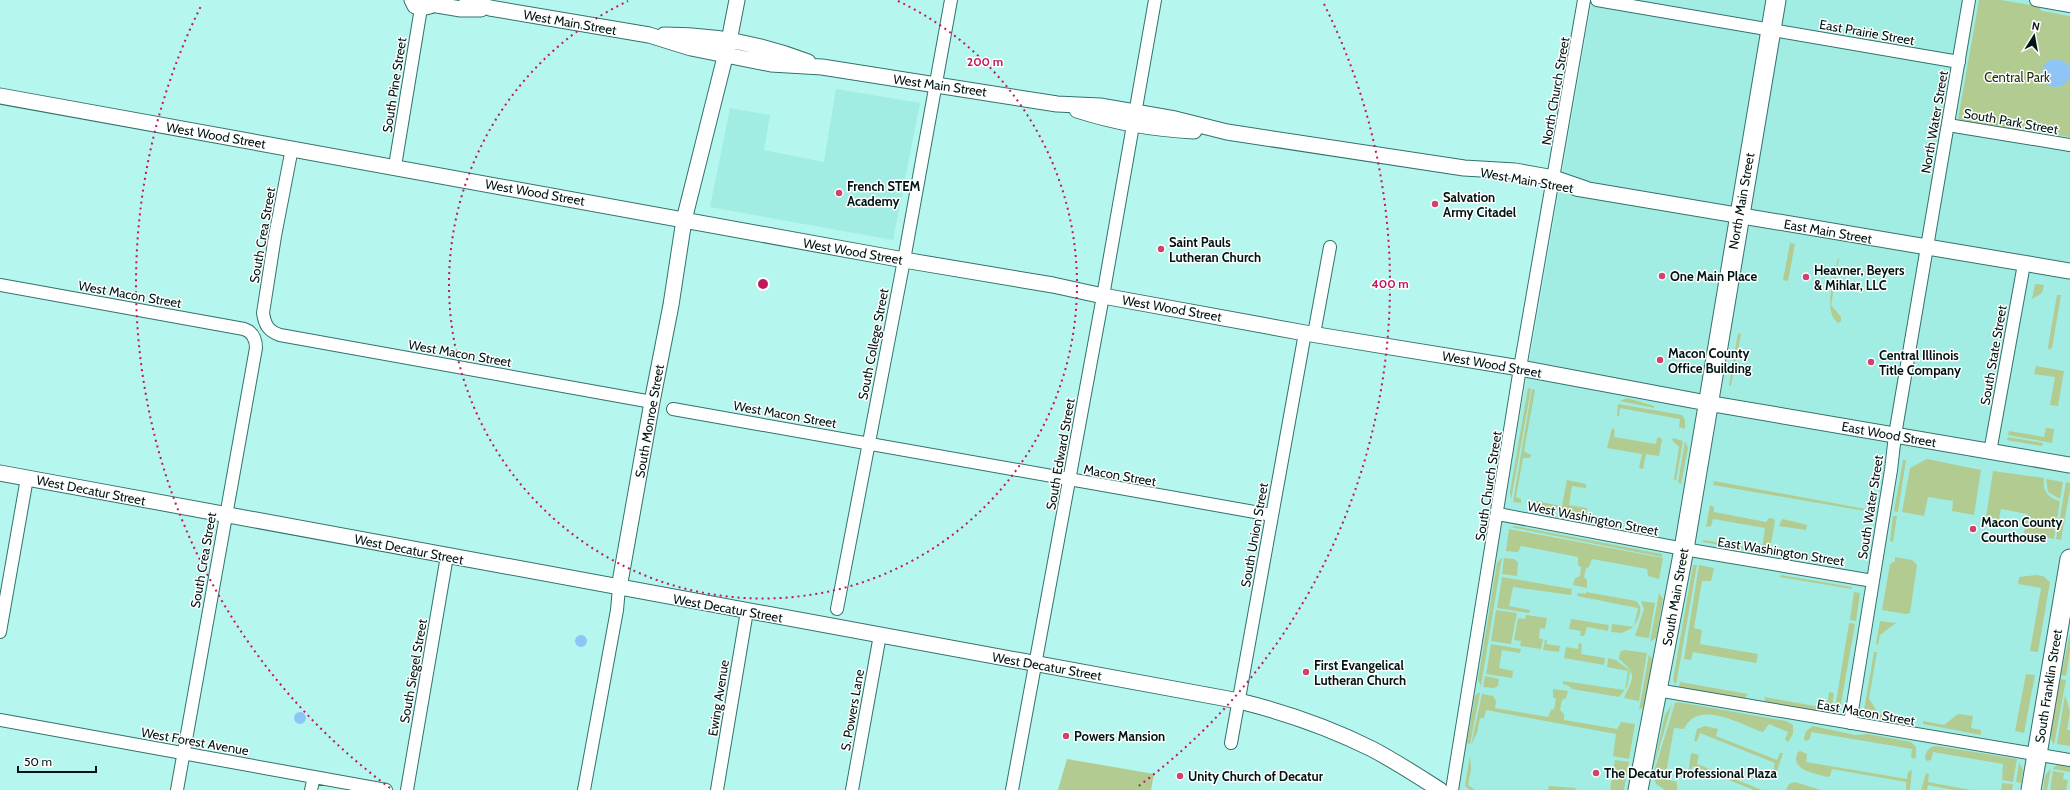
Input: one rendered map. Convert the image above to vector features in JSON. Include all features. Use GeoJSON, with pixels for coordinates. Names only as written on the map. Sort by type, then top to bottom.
{"type":"FeatureCollection","features":[{"type":"Feature","properties":{"kind":"main road","name":"North Main Street"},"geometry":{"type":"LineString","coordinates":[[1707,403],[1776,0]]}},
{"type":"Feature","properties":{"kind":"main road","name":"South Main Street"},"geometry":{"type":"LineString","coordinates":[[1638,790],[1684,549],[1707,403]]}},
{"type":"Feature","properties":{"kind":"main road","name":"South Franklin Street"},"geometry":{"type":"LineString","coordinates":[[2032,790],[2037,755],[2065,615],[2070,559]]}},
{"type":"Feature","properties":{"kind":"street","name":"West Main Street"},"geometry":{"type":"LineString","coordinates":[[467,0],[490,8],[649,35],[695,35],[728,48],[775,49],[822,67],[1057,104],[1100,106],[1134,118],[1175,119],[1227,132],[1464,168],[1514,180],[1553,182],[1586,189]]}},
{"type":"Feature","properties":{"kind":"street","name":"South Monroe Street"},"geometry":{"type":"LineString","coordinates":[[584,790],[617,610],[619,588],[652,402],[671,305],[684,220],[728,48],[737,0]]}},
{"type":"Feature","properties":{"kind":"street","name":"South College Street"},"geometry":{"type":"LineString","coordinates":[[837,608],[904,260],[951,0]]}},
{"type":"Feature","properties":{"kind":"street","name":"South Edward Street"},"geometry":{"type":"LineString","coordinates":[[1012,790],[1103,296],[1155,0]]}},
{"type":"Feature","properties":{"kind":"street","name":"North Church Street"},"geometry":{"type":"LineString","coordinates":[[1553,182],[1584,0]]}},
{"type":"Feature","properties":{"kind":"street","name":"East Prairie Street"},"geometry":{"type":"LineString","coordinates":[[1597,0],[1959,62]]}},
{"type":"Feature","properties":{"kind":"street","name":"North Water Street"},"geometry":{"type":"LineString","coordinates":[[1927,248],[1969,0]]}},
{"type":"Feature","properties":{"kind":"street"},"geometry":{"type":"LineString","coordinates":[[2036,0],[2070,6]]}},
{"type":"Feature","properties":{"kind":"street","name":"West Main Street"},"geometry":{"type":"LineString","coordinates":[[419,2],[461,9],[490,8]]}},
{"type":"Feature","properties":{"kind":"street","name":"South Pine Street"},"geometry":{"type":"LineString","coordinates":[[395,166],[419,2]]}},
{"type":"Feature","properties":{"kind":"street","name":"West Wood Street"},"geometry":{"type":"LineString","coordinates":[[0,96],[395,166],[904,260],[1053,285],[1103,296],[1310,333],[1520,368],[1707,403]]}},
{"type":"Feature","properties":{"kind":"street","name":"South Park Street"},"geometry":{"type":"LineString","coordinates":[[1948,125],[2070,145]]}},
{"type":"Feature","properties":{"kind":"street","name":"South Crea Street"},"geometry":{"type":"LineString","coordinates":[[266,327],[263,313],[275,236],[292,148]]}},
{"type":"Feature","properties":{"kind":"street","name":"South Church Street"},"geometry":{"type":"LineString","coordinates":[[1452,790],[1498,514],[1520,368],[1553,182]]}},
{"type":"Feature","properties":{"kind":"street","name":"East Main Street"},"geometry":{"type":"LineString","coordinates":[[1586,189],[1738,216],[2070,271]]}},
{"type":"Feature","properties":{"kind":"street","name":"South Union Street"},"geometry":{"type":"LineString","coordinates":[[1230,743],[1239,701],[1272,515],[1310,333],[1330,247]]}},
{"type":"Feature","properties":{"kind":"street","name":"South Water Street"},"geometry":{"type":"LineString","coordinates":[[1850,723],[1895,436],[1927,248]]}},
{"type":"Feature","properties":{"kind":"street","name":"South State Street"},"geometry":{"type":"LineString","coordinates":[[1990,452],[2024,264]]}},
{"type":"Feature","properties":{"kind":"street","name":"West Macon Street"},"geometry":{"type":"LineString","coordinates":[[0,285],[244,329],[253,336]]}},
{"type":"Feature","properties":{"kind":"street","name":"West Macon Street"},"geometry":{"type":"LineString","coordinates":[[266,327],[280,335],[652,402]]}},
{"type":"Feature","properties":{"kind":"street","name":"South Crea Street"},"geometry":{"type":"LineString","coordinates":[[177,790],[256,348],[253,336]]}},
{"type":"Feature","properties":{"kind":"street","name":"East Wood Street"},"geometry":{"type":"LineString","coordinates":[[1707,403],[2070,465]]}},
{"type":"Feature","properties":{"kind":"street","name":"West Macon Street"},"geometry":{"type":"LineString","coordinates":[[674,409],[869,444]]}},
{"type":"Feature","properties":{"kind":"street","name":"Macon Street"},"geometry":{"type":"LineString","coordinates":[[869,444],[1272,515]]}},
{"type":"Feature","properties":{"kind":"street","name":"West Decatur Street"},"geometry":{"type":"LineString","coordinates":[[0,473],[1239,701],[1278,712],[1330,730],[1372,749],[1440,790]]}},
{"type":"Feature","properties":{"kind":"street"},"geometry":{"type":"LineString","coordinates":[[0,632],[27,478]]}},
{"type":"Feature","properties":{"kind":"street","name":"West Washington Street"},"geometry":{"type":"LineString","coordinates":[[1498,514],[1684,549]]}},
{"type":"Feature","properties":{"kind":"street","name":"East Washington Street"},"geometry":{"type":"LineString","coordinates":[[1684,549],[1873,581]]}},
{"type":"Feature","properties":{"kind":"street","name":"South Siegel Street"},"geometry":{"type":"LineString","coordinates":[[407,790],[447,556]]}},
{"type":"Feature","properties":{"kind":"street","name":"Ewing Avenue"},"geometry":{"type":"LineString","coordinates":[[717,790],[747,611]]}},
{"type":"Feature","properties":{"kind":"street","name":"S. Powers Lane"},"geometry":{"type":"LineString","coordinates":[[852,790],[880,636]]}},
{"type":"Feature","properties":{"kind":"street","name":"East Macon Street"},"geometry":{"type":"LineString","coordinates":[[1657,690],[2070,760]]}},
{"type":"Feature","properties":{"kind":"street","name":"West Forest Avenue"},"geometry":{"type":"LineString","coordinates":[[0,720],[386,790]]}},
{"type":"Feature","properties":{"kind":"street"},"geometry":{"type":"LineString","coordinates":[[311,790],[314,777]]}},
{"type":"Feature","properties":{"kind":"shaded area"},"geometry":{"type":"Polygon","coordinates":[[[1592,0],[2070,0],[2070,790],[1455,790],[1592,0]]]}},
{"type":"Feature","properties":{"kind":"shaded area"},"geometry":{"type":"Polygon","coordinates":[[[2056,59],[2066,63],[2070,73],[2066,83],[2056,87],[2046,83],[2042,73],[2046,63],[2056,59]]]}},
{"type":"Feature","properties":{"kind":"shaded area"},"geometry":{"type":"Polygon","coordinates":[[[836,89],[920,103],[893,240],[710,207],[730,108],[770,115],[764,150],[824,162],[836,89]]]}},
{"type":"Feature","properties":{"kind":"shaded area"},"geometry":{"type":"Polygon","coordinates":[[[581,635],[585,637],[587,641],[585,645],[581,647],[577,645],[575,641],[577,637],[581,635]]]}},
{"type":"Feature","properties":{"kind":"shaded area"},"geometry":{"type":"Polygon","coordinates":[[[298,712],[302,712],[306,718],[302,724],[298,724],[294,720],[294,716],[298,712]]]}},
{"type":"Feature","properties":{"kind":"green space","name":"Central Park"},"geometry":{"type":"Polygon","coordinates":[[[1979,0],[2001,0],[2037,6],[2042,11],[2070,16],[2070,137],[2021,129],[2014,132],[1958,119],[1979,0]]]}},
{"type":"Feature","properties":{"kind":"green space"},"geometry":{"type":"Polygon","coordinates":[[[1790,243],[1795,244],[1788,281],[1783,280],[1790,243]]]}},
{"type":"Feature","properties":{"kind":"green space"},"geometry":{"type":"Polygon","coordinates":[[[1838,258],[1831,305],[1841,317],[1841,321],[1838,323],[1833,318],[1830,302],[1832,283],[1838,258]]]}},
{"type":"Feature","properties":{"kind":"green space"},"geometry":{"type":"Polygon","coordinates":[[[2035,284],[2044,285],[2042,293],[2032,299],[2035,284]]]}},
{"type":"Feature","properties":{"kind":"green space"},"geometry":{"type":"Polygon","coordinates":[[[2057,295],[2061,295],[2052,348],[2049,350],[2048,347],[2057,295]]]}},
{"type":"Feature","properties":{"kind":"green space"},"geometry":{"type":"Polygon","coordinates":[[[1738,333],[1741,334],[1731,386],[1729,385],[1738,333]]]}},
{"type":"Feature","properties":{"kind":"green space"},"geometry":{"type":"Polygon","coordinates":[[[2036,366],[2064,371],[2058,406],[2050,405],[2055,377],[2034,374],[2036,366]]]}},
{"type":"Feature","properties":{"kind":"green space"},"geometry":{"type":"Polygon","coordinates":[[[1528,388],[1531,389],[1511,500],[1510,492],[1528,388]]]}},
{"type":"Feature","properties":{"kind":"green space"},"geometry":{"type":"Polygon","coordinates":[[[1532,389],[1535,390],[1524,451],[1531,455],[1530,458],[1523,458],[1516,497],[1521,499],[1521,503],[1513,502],[1532,389]]]}},
{"type":"Feature","properties":{"kind":"green space"},"geometry":{"type":"Polygon","coordinates":[[[1627,398],[1654,406],[1654,408],[1620,401],[1627,398]]]}},
{"type":"Feature","properties":{"kind":"green space"},"geometry":{"type":"Polygon","coordinates":[[[1618,404],[1682,415],[1685,420],[1685,429],[1679,427],[1680,419],[1620,408],[1619,416],[1617,416],[1618,404]]]}},
{"type":"Feature","properties":{"kind":"green space"},"geometry":{"type":"Polygon","coordinates":[[[1612,428],[1615,430],[1614,437],[1656,444],[1657,438],[1660,437],[1662,440],[1659,456],[1646,454],[1643,469],[1639,468],[1642,454],[1607,448],[1612,428]]]}},
{"type":"Feature","properties":{"kind":"green space"},"geometry":{"type":"Polygon","coordinates":[[[2046,428],[2054,429],[2052,443],[2008,435],[2009,431],[2044,437],[2046,428]]]}},
{"type":"Feature","properties":{"kind":"green space"},"geometry":{"type":"Polygon","coordinates":[[[2008,437],[2043,443],[2042,446],[2007,440],[2008,437]]]}},
{"type":"Feature","properties":{"kind":"green space"},"geometry":{"type":"Polygon","coordinates":[[[1673,438],[1683,441],[1676,481],[1674,479],[1679,447],[1672,440],[1673,438]]]}},
{"type":"Feature","properties":{"kind":"green space"},"geometry":{"type":"Polygon","coordinates":[[[1685,441],[1688,448],[1681,484],[1678,482],[1685,441]]]}},
{"type":"Feature","properties":{"kind":"green space"},"geometry":{"type":"Polygon","coordinates":[[[1927,459],[1981,470],[1974,515],[1952,511],[1953,501],[1928,497],[1924,516],[1902,512],[1910,468],[1927,459]]]}},
{"type":"Feature","properties":{"kind":"green space"},"geometry":{"type":"Polygon","coordinates":[[[1903,460],[1906,460],[1898,512],[1894,511],[1903,460]]]}},
{"type":"Feature","properties":{"kind":"green space"},"geometry":{"type":"Polygon","coordinates":[[[1993,471],[2044,478],[2045,490],[2049,496],[2060,501],[2054,539],[2024,533],[2027,514],[2001,509],[1999,519],[1986,517],[1993,471]]]}},
{"type":"Feature","properties":{"kind":"green space"},"geometry":{"type":"Polygon","coordinates":[[[2046,479],[2063,482],[2060,499],[2048,492],[2046,479]]]}},
{"type":"Feature","properties":{"kind":"green space"},"geometry":{"type":"Polygon","coordinates":[[[1567,480],[1586,484],[1586,488],[1572,486],[1569,505],[1587,508],[1586,516],[1531,505],[1535,501],[1562,506],[1567,480]]]}},
{"type":"Feature","properties":{"kind":"green space"},"geometry":{"type":"Polygon","coordinates":[[[1714,481],[1865,509],[1865,511],[1713,485],[1714,481]]]}},
{"type":"Feature","properties":{"kind":"green space"},"geometry":{"type":"Polygon","coordinates":[[[2066,482],[2070,483],[2070,490],[2061,540],[2056,539],[2066,482]]]}},
{"type":"Feature","properties":{"kind":"green space"},"geometry":{"type":"Polygon","coordinates":[[[1710,505],[1714,507],[1714,512],[1766,522],[1769,518],[1774,519],[1775,521],[1770,549],[1762,548],[1765,528],[1713,519],[1711,526],[1706,527],[1710,505]]]}},
{"type":"Feature","properties":{"kind":"green space"},"geometry":{"type":"Polygon","coordinates":[[[1893,516],[1897,516],[1893,542],[1890,541],[1893,516]]]}},
{"type":"Feature","properties":{"kind":"green space"},"geometry":{"type":"Polygon","coordinates":[[[1783,519],[1807,525],[1806,530],[1779,526],[1783,519]]]}},
{"type":"Feature","properties":{"kind":"green space"},"geometry":{"type":"Polygon","coordinates":[[[1515,526],[1662,554],[1662,557],[1510,527],[1515,526]]]}},
{"type":"Feature","properties":{"kind":"green space"},"geometry":{"type":"Polygon","coordinates":[[[1509,529],[1663,558],[1659,579],[1648,576],[1647,569],[1592,559],[1589,567],[1586,568],[1584,577],[1587,580],[1587,588],[1573,585],[1575,578],[1580,576],[1581,567],[1578,565],[1578,557],[1521,546],[1518,552],[1506,551],[1509,529]]]}},
{"type":"Feature","properties":{"kind":"green space"},"geometry":{"type":"Polygon","coordinates":[[[1703,540],[1751,548],[1746,550],[1703,542],[1703,540]]]}},
{"type":"Feature","properties":{"kind":"green space"},"geometry":{"type":"Polygon","coordinates":[[[1502,557],[1481,686],[1478,680],[1497,563],[1502,557]]]}},
{"type":"Feature","properties":{"kind":"green space"},"geometry":{"type":"Polygon","coordinates":[[[1895,557],[1912,560],[1917,565],[1910,613],[1906,614],[1882,610],[1890,564],[1895,561],[1895,557]]]}},
{"type":"Feature","properties":{"kind":"green space"},"geometry":{"type":"Polygon","coordinates":[[[1504,558],[1514,559],[1518,562],[1517,576],[1502,574],[1504,558]]]}},
{"type":"Feature","properties":{"kind":"green space"},"geometry":{"type":"Polygon","coordinates":[[[1693,565],[1697,565],[1676,685],[1673,680],[1693,565]]]}},
{"type":"Feature","properties":{"kind":"green space"},"geometry":{"type":"Polygon","coordinates":[[[1699,565],[1714,568],[1711,581],[1702,581],[1694,628],[1702,630],[1700,644],[1758,654],[1756,663],[1693,652],[1691,660],[1684,659],[1699,565]]]}},
{"type":"Feature","properties":{"kind":"green space"},"geometry":{"type":"Polygon","coordinates":[[[1781,575],[1852,587],[1852,589],[1780,577],[1781,575]]]}},
{"type":"Feature","properties":{"kind":"green space"},"geometry":{"type":"Polygon","coordinates":[[[2035,575],[2043,576],[2050,582],[2038,652],[2030,651],[2041,588],[2018,584],[2019,577],[2035,575]]]}},
{"type":"Feature","properties":{"kind":"green space"},"geometry":{"type":"Polygon","coordinates":[[[1502,577],[1572,589],[1571,595],[1513,587],[1509,606],[1530,610],[1529,613],[1497,608],[1502,577]]]}},
{"type":"Feature","properties":{"kind":"green space"},"geometry":{"type":"Polygon","coordinates":[[[1586,592],[1636,601],[1639,604],[1640,610],[1639,617],[1634,627],[1638,608],[1577,596],[1578,593],[1586,594],[1586,592]]]}},
{"type":"Feature","properties":{"kind":"green space"},"geometry":{"type":"Polygon","coordinates":[[[1854,592],[1860,593],[1856,621],[1850,620],[1854,592]]]}},
{"type":"Feature","properties":{"kind":"green space"},"geometry":{"type":"Polygon","coordinates":[[[1659,593],[1663,599],[1656,638],[1650,642],[1659,593]]]}},
{"type":"Feature","properties":{"kind":"green space"},"geometry":{"type":"Polygon","coordinates":[[[1641,601],[1655,603],[1649,638],[1635,636],[1644,609],[1641,601]]]}},
{"type":"Feature","properties":{"kind":"green space"},"geometry":{"type":"Polygon","coordinates":[[[1496,610],[1517,613],[1511,644],[1491,641],[1496,610]]]}},
{"type":"Feature","properties":{"kind":"green space"},"geometry":{"type":"Polygon","coordinates":[[[1526,615],[1547,618],[1545,629],[1540,628],[1539,638],[1543,639],[1541,649],[1520,646],[1521,641],[1514,640],[1518,618],[1525,619],[1526,615]]]}},
{"type":"Feature","properties":{"kind":"green space"},"geometry":{"type":"Polygon","coordinates":[[[1571,619],[1609,625],[1608,631],[1587,627],[1584,636],[1580,636],[1581,631],[1569,629],[1571,619]]]}},
{"type":"Feature","properties":{"kind":"green space"},"geometry":{"type":"Polygon","coordinates":[[[1880,621],[1896,623],[1880,635],[1878,645],[1876,644],[1880,621]]]}},
{"type":"Feature","properties":{"kind":"green space"},"geometry":{"type":"Polygon","coordinates":[[[1849,623],[1855,624],[1840,709],[1835,708],[1849,623]]]}},
{"type":"Feature","properties":{"kind":"green space"},"geometry":{"type":"Polygon","coordinates":[[[1612,624],[1634,627],[1622,633],[1611,632],[1612,624]]]}},
{"type":"Feature","properties":{"kind":"green space"},"geometry":{"type":"Polygon","coordinates":[[[2070,633],[2070,652],[2066,676],[2061,675],[2070,633]]]}},
{"type":"Feature","properties":{"kind":"green space"},"geometry":{"type":"Polygon","coordinates":[[[1545,640],[1547,640],[1546,644],[1560,646],[1559,652],[1543,650],[1545,640]]]}},
{"type":"Feature","properties":{"kind":"green space"},"geometry":{"type":"Polygon","coordinates":[[[1579,643],[1582,644],[1581,654],[1605,658],[1604,665],[1564,658],[1566,647],[1578,649],[1579,643]]]}},
{"type":"Feature","properties":{"kind":"green space"},"geometry":{"type":"Polygon","coordinates":[[[1491,644],[1521,649],[1520,653],[1502,650],[1499,668],[1513,671],[1512,678],[1486,674],[1491,644]]]}},
{"type":"Feature","properties":{"kind":"green space"},"geometry":{"type":"Polygon","coordinates":[[[1624,650],[1647,653],[1639,701],[1624,698],[1632,677],[1629,669],[1619,659],[1620,652],[1624,650]]]}},
{"type":"Feature","properties":{"kind":"green space"},"geometry":{"type":"Polygon","coordinates":[[[1874,652],[1877,652],[1869,699],[1879,714],[1909,719],[1908,722],[1868,717],[1864,710],[1874,652]]]}},
{"type":"Feature","properties":{"kind":"green space"},"geometry":{"type":"Polygon","coordinates":[[[1649,654],[1652,660],[1644,706],[1639,710],[1649,654]]]}},
{"type":"Feature","properties":{"kind":"green space"},"geometry":{"type":"Polygon","coordinates":[[[1608,658],[1616,660],[1629,670],[1630,672],[1627,687],[1625,689],[1628,671],[1607,667],[1608,658]]]}},
{"type":"Feature","properties":{"kind":"green space"},"geometry":{"type":"Polygon","coordinates":[[[2026,674],[2035,675],[2024,733],[2015,731],[2026,674]]]}},
{"type":"Feature","properties":{"kind":"green space"},"geometry":{"type":"Polygon","coordinates":[[[1485,676],[1499,679],[1498,686],[1494,688],[1483,687],[1485,676]]]}},
{"type":"Feature","properties":{"kind":"green space"},"geometry":{"type":"Polygon","coordinates":[[[2060,679],[2066,680],[2054,745],[2051,739],[2051,731],[2060,679]]]}},
{"type":"Feature","properties":{"kind":"green space"},"geometry":{"type":"Polygon","coordinates":[[[1563,681],[1625,690],[1619,697],[1572,689],[1563,684],[1563,681]]]}},
{"type":"Feature","properties":{"kind":"green space"},"geometry":{"type":"Polygon","coordinates":[[[1680,682],[1748,694],[1744,699],[1682,688],[1679,687],[1680,682]]]}},
{"type":"Feature","properties":{"kind":"green space"},"geometry":{"type":"Polygon","coordinates":[[[1553,689],[1568,691],[1566,698],[1562,700],[1560,710],[1564,714],[1564,720],[1617,729],[1621,722],[1635,724],[1629,759],[1613,756],[1616,734],[1486,710],[1484,718],[1480,718],[1477,733],[1471,745],[1482,694],[1493,696],[1496,701],[1495,708],[1548,717],[1551,710],[1554,709],[1556,699],[1553,697],[1553,689]]]}},
{"type":"Feature","properties":{"kind":"green space"},"geometry":{"type":"Polygon","coordinates":[[[1829,692],[1834,693],[1832,706],[1819,704],[1820,700],[1828,701],[1829,692]]]}},
{"type":"Feature","properties":{"kind":"green space"},"geometry":{"type":"Polygon","coordinates":[[[1480,693],[1470,744],[1467,743],[1475,696],[1480,693]]]}},
{"type":"Feature","properties":{"kind":"green space"},"geometry":{"type":"Polygon","coordinates":[[[2065,695],[2070,712],[2067,730],[2070,730],[2070,746],[2057,744],[2065,695]]]}},
{"type":"Feature","properties":{"kind":"green space"},"geometry":{"type":"Polygon","coordinates":[[[1764,697],[1832,709],[1831,714],[1766,703],[1764,697]]]}},
{"type":"Feature","properties":{"kind":"green space"},"geometry":{"type":"Polygon","coordinates":[[[1678,702],[1786,721],[1793,725],[1793,734],[1788,742],[1785,739],[1788,732],[1769,724],[1763,732],[1720,716],[1709,714],[1699,715],[1691,720],[1684,729],[1674,728],[1665,779],[1677,782],[1677,790],[1665,790],[1656,784],[1653,775],[1675,703],[1678,702]]]}},
{"type":"Feature","properties":{"kind":"green space"},"geometry":{"type":"Polygon","coordinates":[[[1672,704],[1652,773],[1665,715],[1672,704]]]}},
{"type":"Feature","properties":{"kind":"green space"},"geometry":{"type":"Polygon","coordinates":[[[1958,714],[1973,716],[1971,728],[1981,730],[1981,735],[1923,724],[1923,721],[1944,725],[1958,714]]]}},
{"type":"Feature","properties":{"kind":"green space"},"geometry":{"type":"Polygon","coordinates":[[[1705,726],[1718,729],[1716,736],[1777,760],[1780,753],[1783,753],[1777,771],[1775,773],[1773,771],[1775,763],[1700,733],[1697,741],[1694,741],[1697,729],[1705,726]]]}},
{"type":"Feature","properties":{"kind":"green space"},"geometry":{"type":"Polygon","coordinates":[[[1813,726],[1855,735],[1868,734],[1911,742],[1916,747],[1916,757],[1914,759],[1911,757],[1912,749],[1811,732],[1810,739],[1805,741],[1804,738],[1806,731],[1813,726]]]}},
{"type":"Feature","properties":{"kind":"green space"},"geometry":{"type":"Polygon","coordinates":[[[1937,746],[2017,759],[2013,782],[2002,780],[2003,764],[1933,752],[1931,760],[1927,761],[1925,758],[1927,751],[1932,747],[1937,746]]]}},
{"type":"Feature","properties":{"kind":"green space"},"geometry":{"type":"Polygon","coordinates":[[[1800,751],[1807,754],[1806,762],[1907,779],[1908,772],[1912,770],[1910,790],[1906,790],[1906,782],[1832,769],[1830,776],[1827,777],[1804,770],[1797,763],[1796,758],[1798,752],[1800,751]]]}},
{"type":"Feature","properties":{"kind":"green space"},"geometry":{"type":"Polygon","coordinates":[[[1691,753],[1699,755],[1697,764],[1762,790],[1754,790],[1693,766],[1688,775],[1691,753]]]}},
{"type":"Feature","properties":{"kind":"green space"},"geometry":{"type":"Polygon","coordinates":[[[1470,755],[1471,769],[1468,785],[1475,790],[1470,790],[1465,786],[1470,755]]]}},
{"type":"Feature","properties":{"kind":"green space"},"geometry":{"type":"Polygon","coordinates":[[[1067,759],[1154,774],[1151,790],[1058,790],[1067,759]]]}},
{"type":"Feature","properties":{"kind":"green space"},"geometry":{"type":"Polygon","coordinates":[[[1615,760],[1629,762],[1624,790],[1610,790],[1615,760]]]}},
{"type":"Feature","properties":{"kind":"green space"},"geometry":{"type":"Polygon","coordinates":[[[2019,762],[2023,770],[2021,783],[2016,782],[2019,762]]]}},
{"type":"Feature","properties":{"kind":"green space"},"geometry":{"type":"Polygon","coordinates":[[[2058,765],[2070,767],[2070,772],[2053,769],[2058,765]]]}},
{"type":"Feature","properties":{"kind":"green space"},"geometry":{"type":"Polygon","coordinates":[[[2051,768],[2047,790],[2043,790],[2045,776],[2051,768]]]}},
{"type":"Feature","properties":{"kind":"green space"},"geometry":{"type":"Polygon","coordinates":[[[2053,771],[2064,773],[2063,779],[2068,780],[2066,790],[2050,790],[2053,771]]]}},
{"type":"Feature","properties":{"kind":"green space"},"geometry":{"type":"Polygon","coordinates":[[[1926,773],[1929,774],[1928,782],[1971,790],[1953,790],[1928,785],[1927,790],[1921,790],[1926,773]]]}},
{"type":"Feature","properties":{"kind":"green space"},"geometry":{"type":"Polygon","coordinates":[[[1795,782],[1821,790],[1786,790],[1789,784],[1795,782]]]}},
{"type":"Feature","properties":{"kind":"green space"},"geometry":{"type":"Polygon","coordinates":[[[2002,783],[2013,784],[2012,790],[2001,790],[2002,783]]]}},
{"type":"Feature","properties":{"kind":"green space"},"geometry":{"type":"Polygon","coordinates":[[[1549,786],[1576,788],[1575,790],[1548,790],[1549,786]]]}},
{"type":"Feature","properties":{"kind":"place","name":"French STEM Academy"},"geometry":{"type":"Point","coordinates":[839,193]}},
{"type":"Feature","properties":{"kind":"place","name":"Salvation Army Citadel"},"geometry":{"type":"Point","coordinates":[1435,204]}},
{"type":"Feature","properties":{"kind":"place","name":"Saint Pauls Lutheran Church"},"geometry":{"type":"Point","coordinates":[1161,249]}},
{"type":"Feature","properties":{"kind":"place","name":"One Main Place"},"geometry":{"type":"Point","coordinates":[1662,276]}},
{"type":"Feature","properties":{"kind":"place","name":"Heavner, Beyers & Mihlar, LLC"},"geometry":{"type":"Point","coordinates":[1806,277]}},
{"type":"Feature","properties":{"kind":"place","name":"Macon County Office Building"},"geometry":{"type":"Point","coordinates":[1660,360]}},
{"type":"Feature","properties":{"kind":"place","name":"Central Illinois Title Company"},"geometry":{"type":"Point","coordinates":[1871,362]}},
{"type":"Feature","properties":{"kind":"place","name":"Macon County Courthouse"},"geometry":{"type":"Point","coordinates":[1973,529]}},
{"type":"Feature","properties":{"kind":"place","name":"First Evangelical Lutheran Church"},"geometry":{"type":"Point","coordinates":[1306,672]}},
{"type":"Feature","properties":{"kind":"place","name":"Powers Mansion"},"geometry":{"type":"Point","coordinates":[1066,736]}},
{"type":"Feature","properties":{"kind":"place","name":"The Decatur Professional Plaza"},"geometry":{"type":"Point","coordinates":[1596,773]}},
{"type":"Feature","properties":{"kind":"place","name":"Unity Church of Decatur"},"geometry":{"type":"Point","coordinates":[1180,776]}}]}
